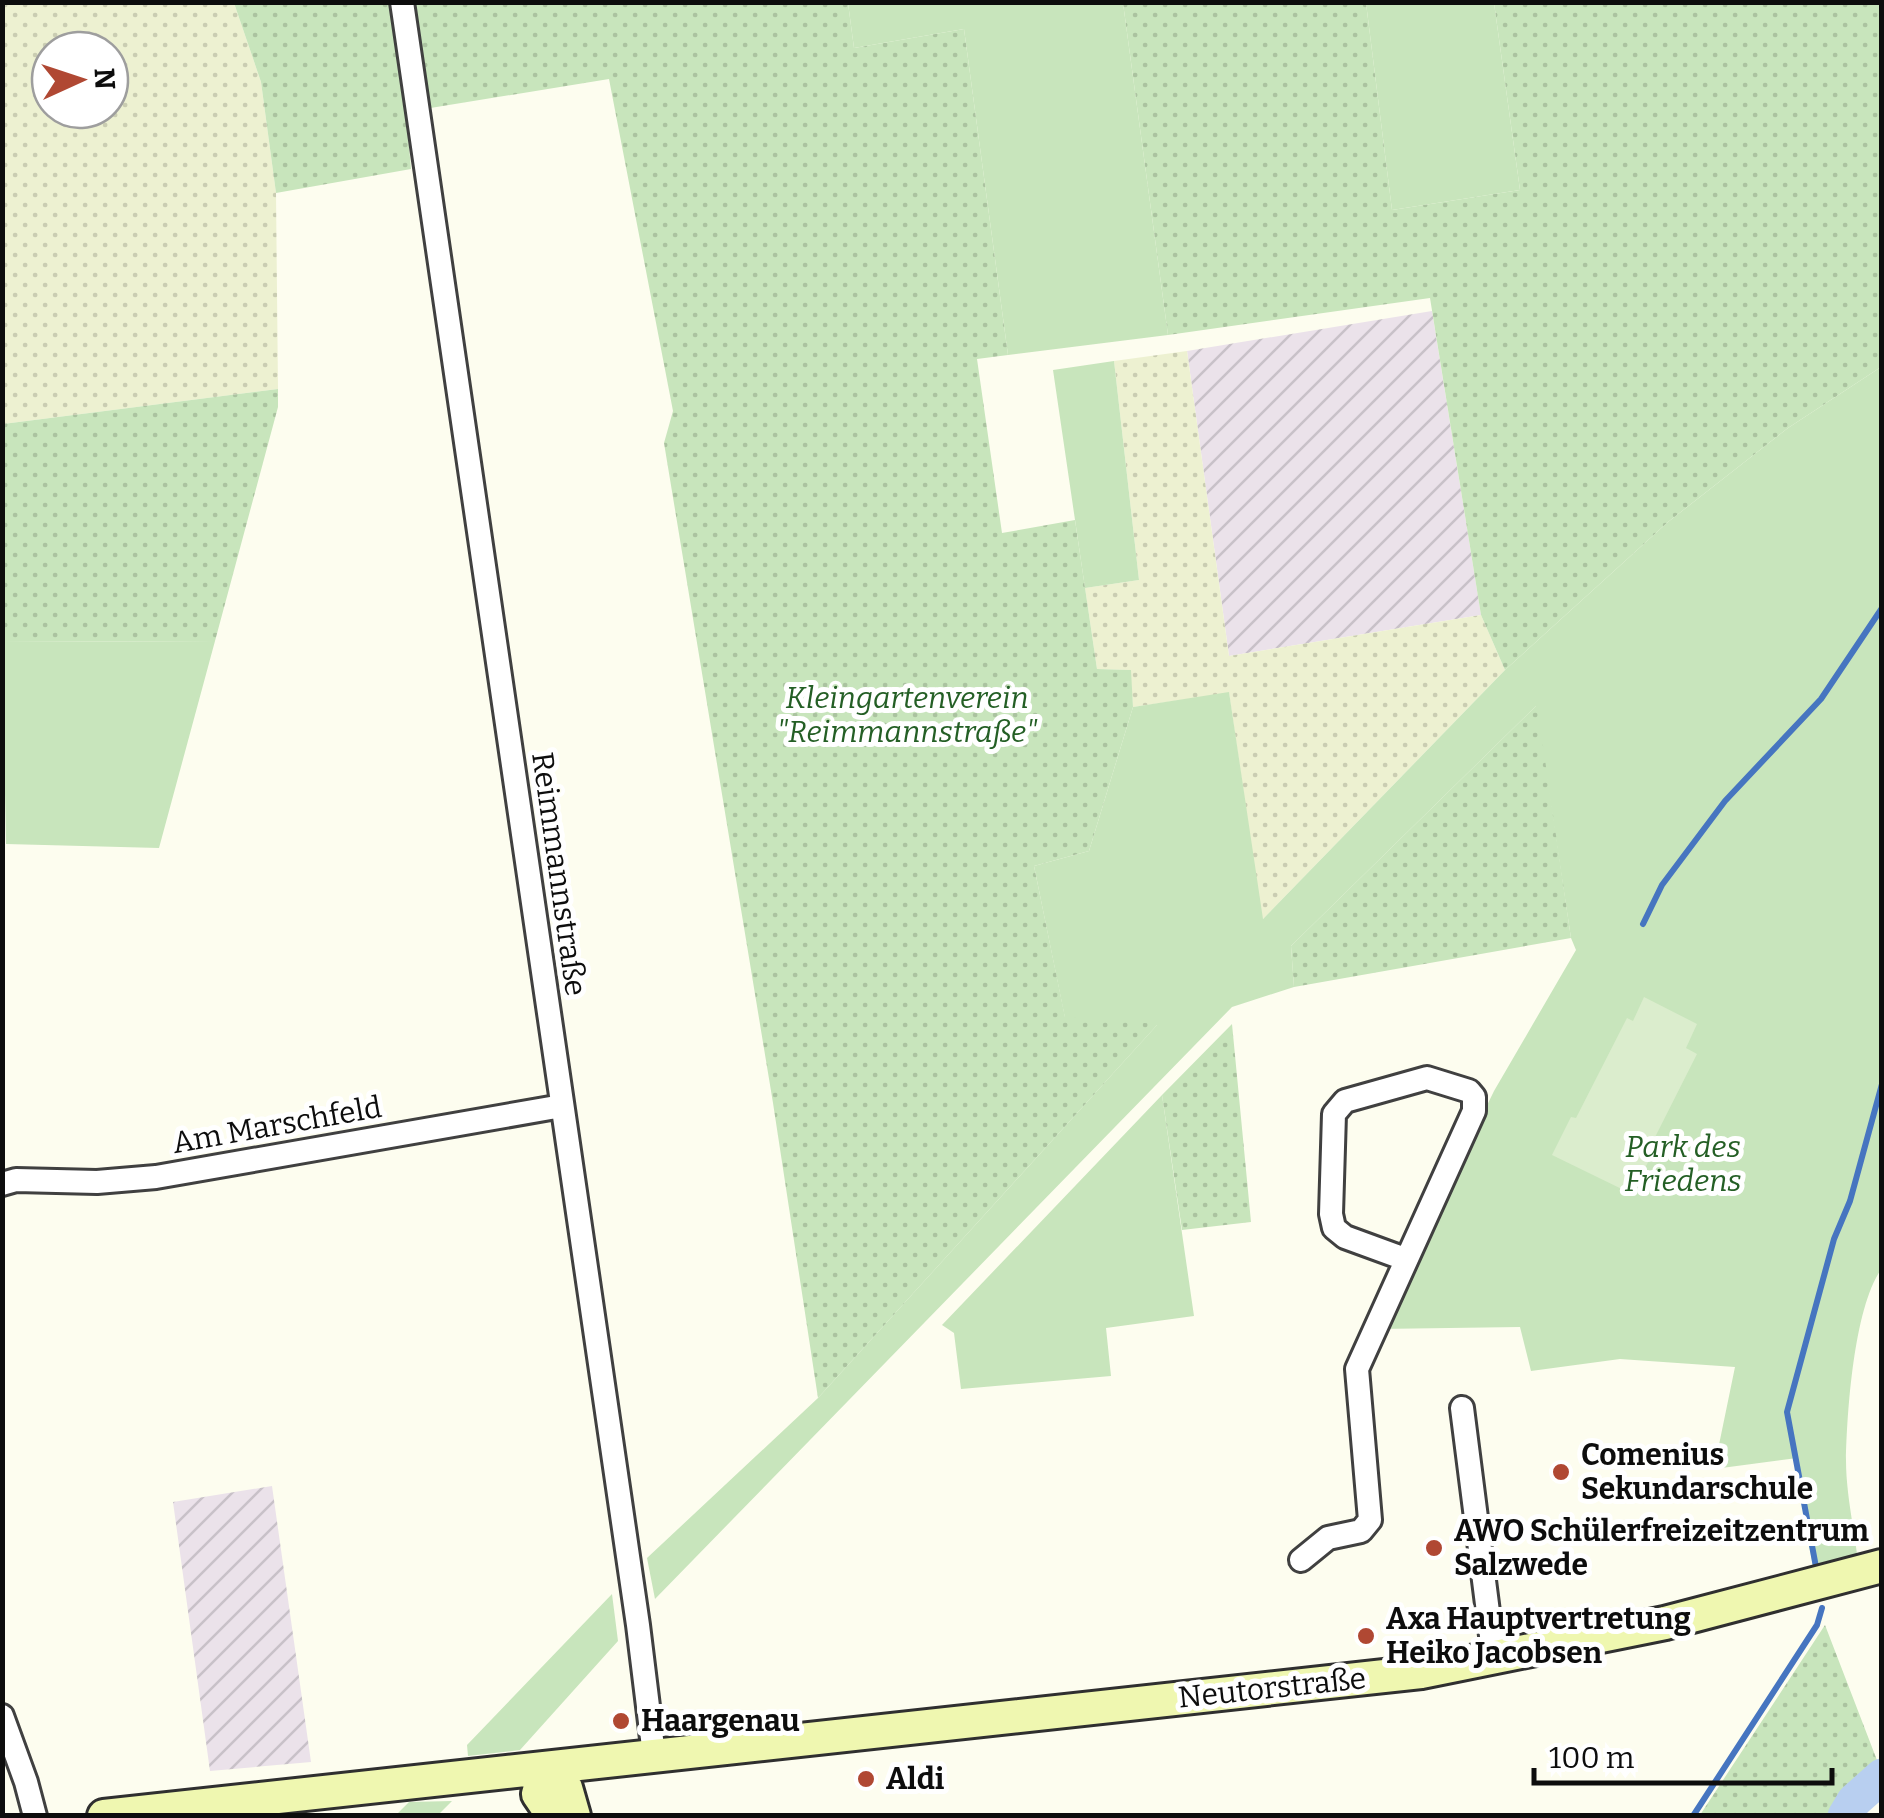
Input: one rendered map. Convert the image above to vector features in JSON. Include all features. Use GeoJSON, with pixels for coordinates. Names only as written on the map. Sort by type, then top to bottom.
{"type":"FeatureCollection","features":[{"type":"Feature","properties":{"kind":"street","name":"Reimmannstraße"},"geometry":{"type":"LineString","coordinates":[[402,2],[654,1755]]}},
{"type":"Feature","properties":{"kind":"street"},"geometry":{"type":"LineString","coordinates":[[1301,1560],[1328,1538],[1357,1533],[1369,1523],[1357,1369],[1474,1111],[1474,1097],[1469,1091],[1428,1078],[1345,1101],[1334,1114],[1334,1228],[1344,1236],[1405,1259]]}},
{"type":"Feature","properties":{"kind":"street","name":"Am Marschfeld"},"geometry":{"type":"LineString","coordinates":[[2,1184],[16,1180],[97,1182],[156,1177],[562,1106]]}},
{"type":"Feature","properties":{"kind":"street"},"geometry":{"type":"LineString","coordinates":[[1462,1408],[1494,1659]]}},
{"type":"Feature","properties":{"kind":"street","name":"Neutorstraße"},"geometry":{"type":"LineString","coordinates":[[104,1816],[1379,1676],[1494,1659],[1665,1624],[1882,1566]]}},
{"type":"Feature","properties":{"kind":"street"},"geometry":{"type":"LineString","coordinates":[[2,1716],[34,1816]]}},
{"type":"Feature","properties":{"kind":"street"},"geometry":{"type":"LineString","coordinates":[[553,1816],[538,1794],[546,1768],[566,1788],[574,1815]]}},
{"type":"Feature","properties":{"kind":"shaded area"},"geometry":{"type":"Polygon","coordinates":[[[1432,311],[1481,615],[1229,656],[1187,351],[1432,311]]]}},
{"type":"Feature","properties":{"kind":"shaded area"},"geometry":{"type":"Polygon","coordinates":[[[272,1486],[311,1762],[210,1771],[173,1502],[272,1486]]]}},
{"type":"Feature","properties":{"kind":"green space"},"geometry":{"type":"Polygon","coordinates":[[[2,3],[234,3],[261,82],[276,193],[278,389],[3,424],[2,3]]]}},
{"type":"Feature","properties":{"kind":"green space","name":"Kleingartenverein \"Reimmannstraße\""},"geometry":{"type":"Polygon","coordinates":[[[234,3],[848,3],[854,48],[964,29],[1008,355],[977,359],[1002,533],[1075,520],[1097,669],[1131,670],[1133,707],[1089,851],[1034,866],[1065,1017],[1158,1024],[818,1398],[664,443],[673,411],[609,79],[406,112],[411,169],[276,193],[261,82],[234,3]]]}},
{"type":"Feature","properties":{"kind":"green space"},"geometry":{"type":"Polygon","coordinates":[[[848,3],[1123,3],[1168,335],[1008,355],[964,29],[854,48],[848,3]]]}},
{"type":"Feature","properties":{"kind":"green space"},"geometry":{"type":"Polygon","coordinates":[[[1123,3],[1366,3],[1392,210],[1520,190],[1494,3],[1881,3],[1881,367],[1788,428],[1668,522],[1505,670],[1481,615],[1430,298],[1168,335],[1123,3]]]}},
{"type":"Feature","properties":{"kind":"green space"},"geometry":{"type":"Polygon","coordinates":[[[1366,3],[1494,3],[1520,190],[1392,210],[1366,3]]]}},
{"type":"Feature","properties":{"kind":"green space"},"geometry":{"type":"Polygon","coordinates":[[[1187,351],[1229,656],[1481,615],[1505,670],[1262,920],[1229,693],[1133,707],[1130,670],[1097,669],[1085,588],[1139,580],[1114,361],[1187,351]]]}},
{"type":"Feature","properties":{"kind":"green space"},"geometry":{"type":"Polygon","coordinates":[[[1114,361],[1139,580],[1085,588],[1053,370],[1114,361]]]}},
{"type":"Feature","properties":{"kind":"green space","name":"Park des Friedens"},"geometry":{"type":"Polygon","coordinates":[[[1881,367],[1882,1268],[1865,1307],[1850,1388],[1846,1472],[1857,1554],[1813,1565],[1797,1458],[1714,1469],[1735,1367],[1620,1359],[1531,1371],[1520,1327],[1378,1329],[1494,1091],[1576,950],[1536,706],[1291,946],[1294,987],[1232,1007],[655,1599],[647,1558],[818,1398],[1157,1025],[1065,1018],[1034,866],[1089,851],[1133,707],[1229,692],[1263,919],[1505,670],[1668,522],[1788,428],[1881,367]]]}},
{"type":"Feature","properties":{"kind":"green space"},"geometry":{"type":"Polygon","coordinates":[[[278,389],[278,407],[215,641],[3,642],[3,424],[278,389]]]}},
{"type":"Feature","properties":{"kind":"green space"},"geometry":{"type":"Polygon","coordinates":[[[215,641],[159,848],[6,844],[2,642],[215,641]]]}},
{"type":"Feature","properties":{"kind":"green space"},"geometry":{"type":"Polygon","coordinates":[[[1537,705],[1571,938],[1294,987],[1291,946],[1537,705]]]}},
{"type":"Feature","properties":{"kind":"green space"},"geometry":{"type":"Polygon","coordinates":[[[1644,997],[1697,1024],[1686,1048],[1697,1054],[1647,1153],[1651,1156],[1632,1194],[1552,1155],[1571,1117],[1576,1118],[1627,1018],[1633,1021],[1644,997]]]}},
{"type":"Feature","properties":{"kind":"green space"},"geometry":{"type":"Polygon","coordinates":[[[1232,1024],[1251,1222],[1182,1230],[1162,1095],[1232,1024]]]}},
{"type":"Feature","properties":{"kind":"green space"},"geometry":{"type":"Polygon","coordinates":[[[1162,1095],[1194,1316],[1106,1328],[1111,1376],[961,1389],[954,1333],[942,1325],[1162,1095]]]}},
{"type":"Feature","properties":{"kind":"green space"},"geometry":{"type":"Polygon","coordinates":[[[612,1594],[618,1641],[520,1750],[468,1756],[467,1745],[612,1594]]]}},
{"type":"Feature","properties":{"kind":"green space"},"geometry":{"type":"Polygon","coordinates":[[[1825,1625],[1880,1768],[1839,1815],[1700,1815],[1825,1625]]]}},
{"type":"Feature","properties":{"kind":"green space"},"geometry":{"type":"Polygon","coordinates":[[[452,1801],[438,1815],[396,1815],[409,1802],[452,1801]]]}},
{"type":"Feature","properties":{"kind":"waterway"},"geometry":{"type":"LineString","coordinates":[[1643,924],[1662,885],[1725,801],[1821,699],[1882,608]]}},
{"type":"Feature","properties":{"kind":"waterway"},"geometry":{"type":"LineString","coordinates":[[1816,1567],[1787,1412],[1882,1084]]}},
{"type":"Feature","properties":{"kind":"waterway"},"geometry":{"type":"LineString","coordinates":[[1693,1816],[1817,1625],[1822,1608]]}},
{"type":"Feature","properties":{"kind":"waterway"},"geometry":{"type":"LineString","coordinates":[[1845,1816],[1854,1801],[1882,1776]]}},
{"type":"Feature","properties":{"kind":"place","name":"Comenius Sekundarschule"},"geometry":{"type":"Point","coordinates":[1561,1472]}},
{"type":"Feature","properties":{"kind":"place","name":"AWO Schülerfreizeitzentrum Salzwede"},"geometry":{"type":"Point","coordinates":[1434,1548]}},
{"type":"Feature","properties":{"kind":"place","name":"Axa Hauptvertretung Heiko Jacobsen"},"geometry":{"type":"Point","coordinates":[1366,1636]}},
{"type":"Feature","properties":{"kind":"place","name":"Haargenau"},"geometry":{"type":"Point","coordinates":[621,1721]}},
{"type":"Feature","properties":{"kind":"place","name":"Aldi"},"geometry":{"type":"Point","coordinates":[866,1779]}}]}
